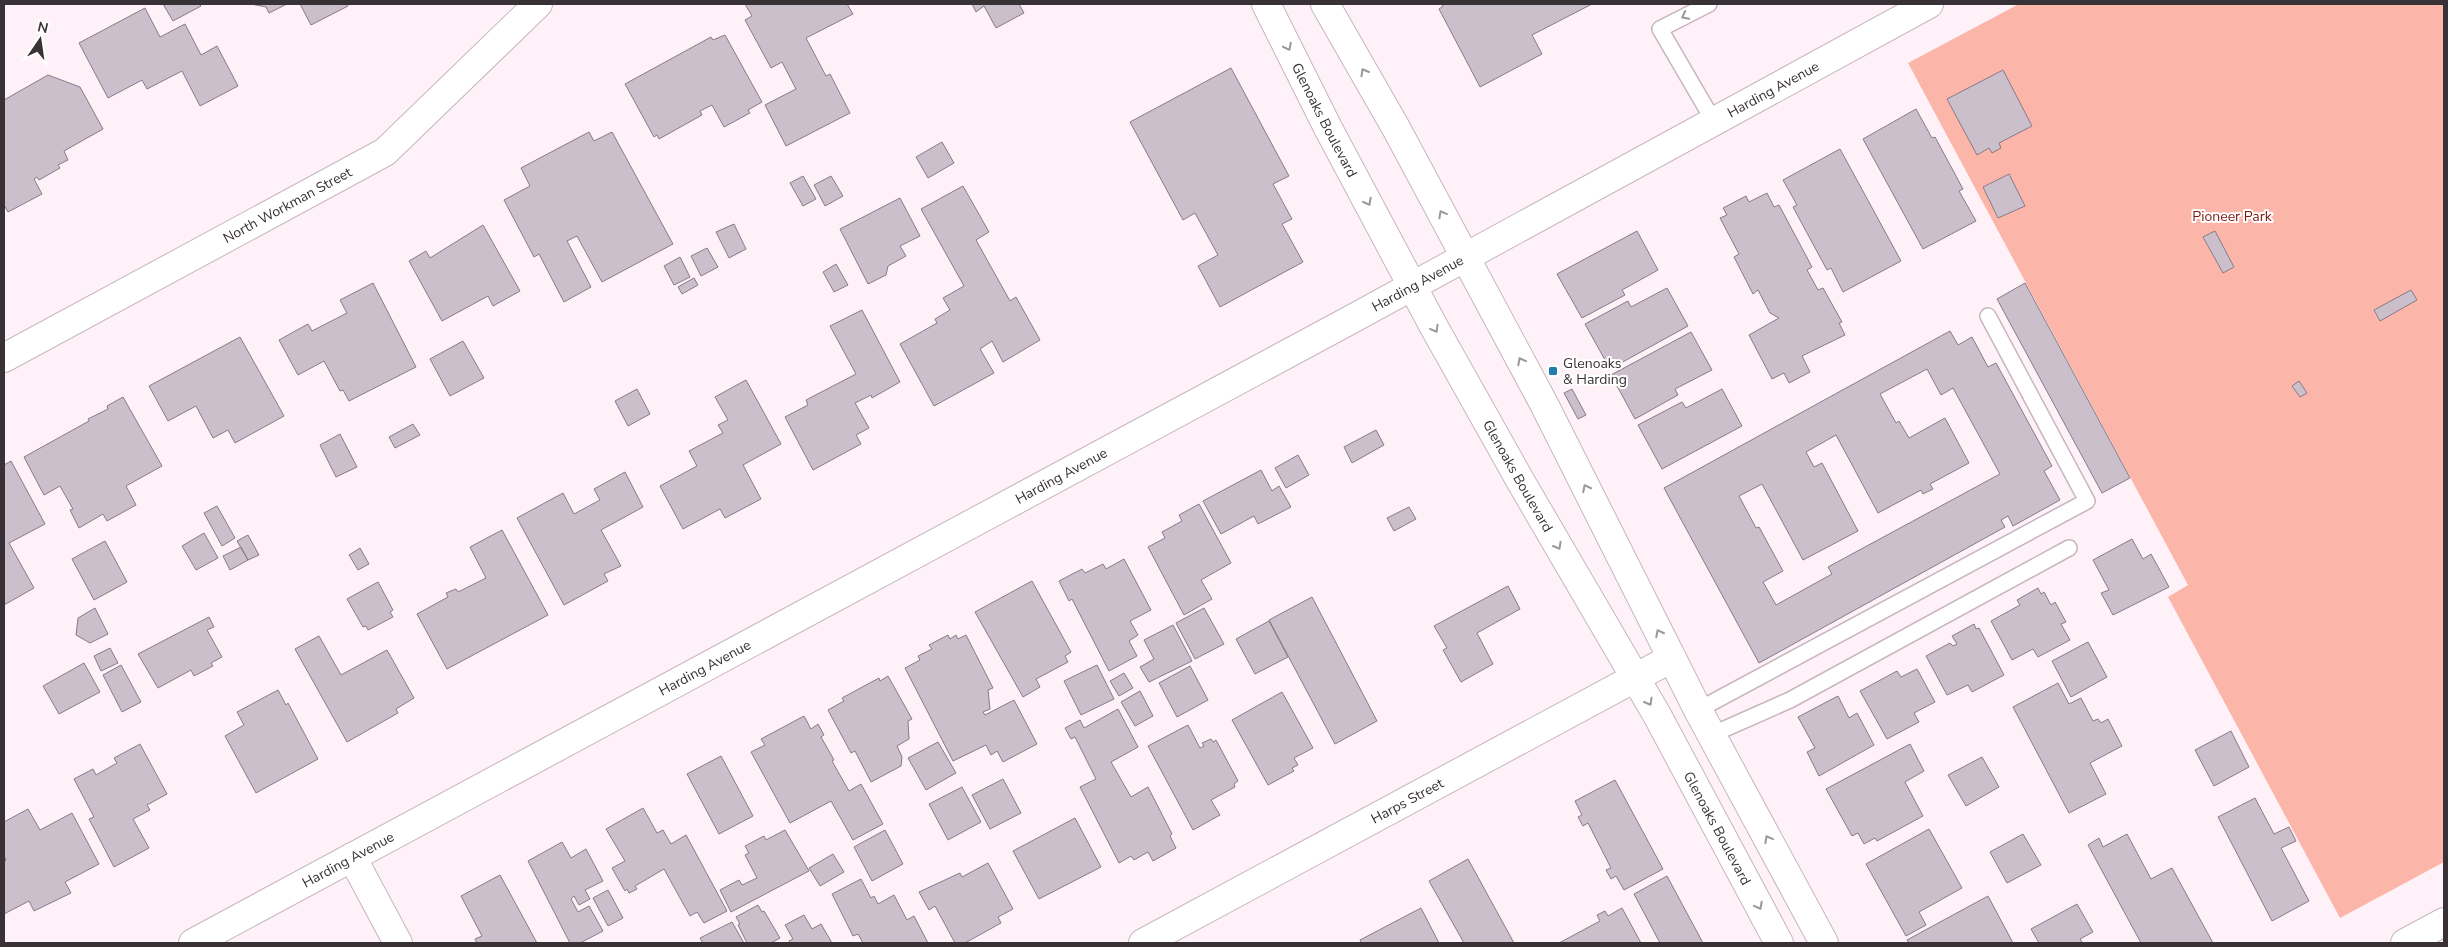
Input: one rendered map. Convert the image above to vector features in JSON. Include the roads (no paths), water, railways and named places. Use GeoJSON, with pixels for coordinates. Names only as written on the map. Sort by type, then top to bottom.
{"type":"FeatureCollection","features":[{"type":"Feature","properties":{"kind":"street","name":"North Workman Street"},"geometry":{"type":"LineString","coordinates":[[4,358],[384,152],[538,4]]}},
{"type":"Feature","properties":{"kind":"street","name":"Glenoaks Boulevard"},"geometry":{"type":"LineString","coordinates":[[1266,4],[1328,128],[1412,286],[1521,482],[1635,678],[1779,943]]}},
{"type":"Feature","properties":{"kind":"street"},"geometry":{"type":"LineString","coordinates":[[1325,4],[1396,128],[1544,404],[1698,710],[1824,943]]}},
{"type":"Feature","properties":{"kind":"street","name":"Harding Avenue"},"geometry":{"type":"LineString","coordinates":[[193,943],[1412,286],[1713,120],[1929,4]]}},
{"type":"Feature","properties":{"kind":"street","name":"Harps Street"},"geometry":{"type":"LineString","coordinates":[[1143,943],[1672,658]]}},
{"type":"Feature","properties":{"kind":"street"},"geometry":{"type":"LineString","coordinates":[[352,857],[398,943]]}},
{"type":"Feature","properties":{"kind":"street"},"geometry":{"type":"LineString","coordinates":[[2405,943],[2444,922]]}},
{"type":"Feature","properties":{"kind":"lane"},"geometry":{"type":"LineString","coordinates":[[1709,4],[1660,29],[1713,120]]}},
{"type":"Feature","properties":{"kind":"lane"},"geometry":{"type":"LineString","coordinates":[[1698,710],[2087,501],[1988,316]]}},
{"type":"Feature","properties":{"kind":"lane"},"geometry":{"type":"LineString","coordinates":[[1711,735],[1790,700],[2069,548]]}},
{"type":"Feature","properties":{"kind":"place","name":"Glenoaks & Harding"},"geometry":{"type":"Point","coordinates":[1553,371]}},
{"type":"Feature","properties":{"kind":"park label","name":"Pioneer Park"},"geometry":{"type":"Point","coordinates":[2232,216]}}]}
